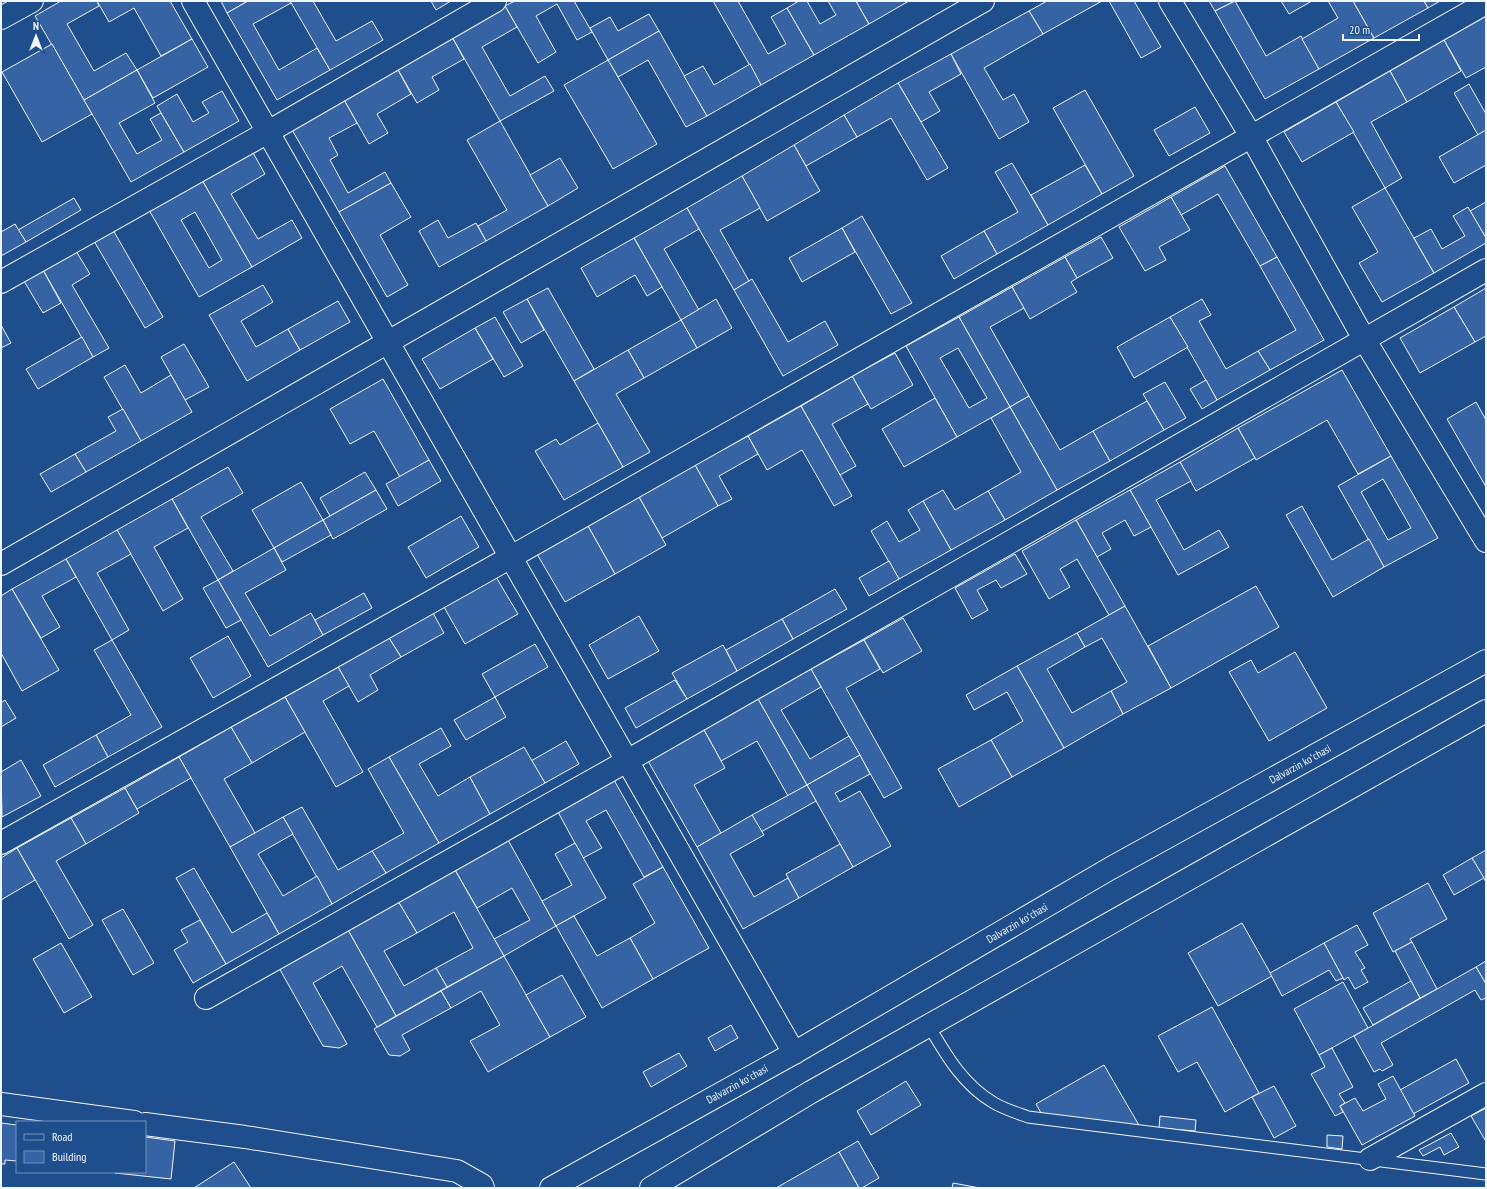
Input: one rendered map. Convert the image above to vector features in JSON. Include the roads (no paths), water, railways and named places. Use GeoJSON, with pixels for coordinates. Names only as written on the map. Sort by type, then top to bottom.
{"type":"FeatureCollection","features":[{"type":"Feature","properties":{"kind":"street"},"geometry":{"type":"LineString","coordinates":[[1,18],[32,1]]}},
{"type":"Feature","properties":{"kind":"street"},"geometry":{"type":"LineString","coordinates":[[193,1],[794,1052]]}},
{"type":"Feature","properties":{"kind":"street"},"geometry":{"type":"LineString","coordinates":[[1,282],[268,132],[495,1]]}},
{"type":"Feature","properties":{"kind":"street"},"geometry":{"type":"LineString","coordinates":[[1,564],[389,343],[983,1]]}},
{"type":"Feature","properties":{"kind":"street"},"geometry":{"type":"LineString","coordinates":[[1170,1],[1251,136],[1364,339],[1486,541]]}},
{"type":"Feature","properties":{"kind":"street"},"geometry":{"type":"LineString","coordinates":[[1,843],[511,557],[1486,3]]}},
{"type":"Feature","properties":{"kind":"street"},"geometry":{"type":"LineString","coordinates":[[206,998],[627,761],[1486,270]]}},
{"type":"Feature","properties":{"kind":"street","name":"Dalvarzin koʻchasi"},"geometry":{"type":"LineString","coordinates":[[551,1188],[794,1052],[1111,868],[1486,661]]}},
{"type":"Feature","properties":{"kind":"street"},"geometry":{"type":"LineString","coordinates":[[651,1188],[811,1092],[1486,711]]}},
{"type":"Feature","properties":{"kind":"street"},"geometry":{"type":"LineString","coordinates":[[1370,1159],[1486,1094]]}},
{"type":"Feature","properties":{"kind":"street"},"geometry":{"type":"LineString","coordinates":[[1,1104],[127,1121]]}},
{"type":"Feature","properties":{"kind":"street"},"geometry":{"type":"LineString","coordinates":[[146,1124],[245,1137],[457,1172],[483,1188]]}},
{"type":"Feature","properties":{"kind":"lane"},"geometry":{"type":"LineString","coordinates":[[929,1026],[950,1062],[966,1081],[994,1103],[1028,1117],[1486,1174]]}}]}
